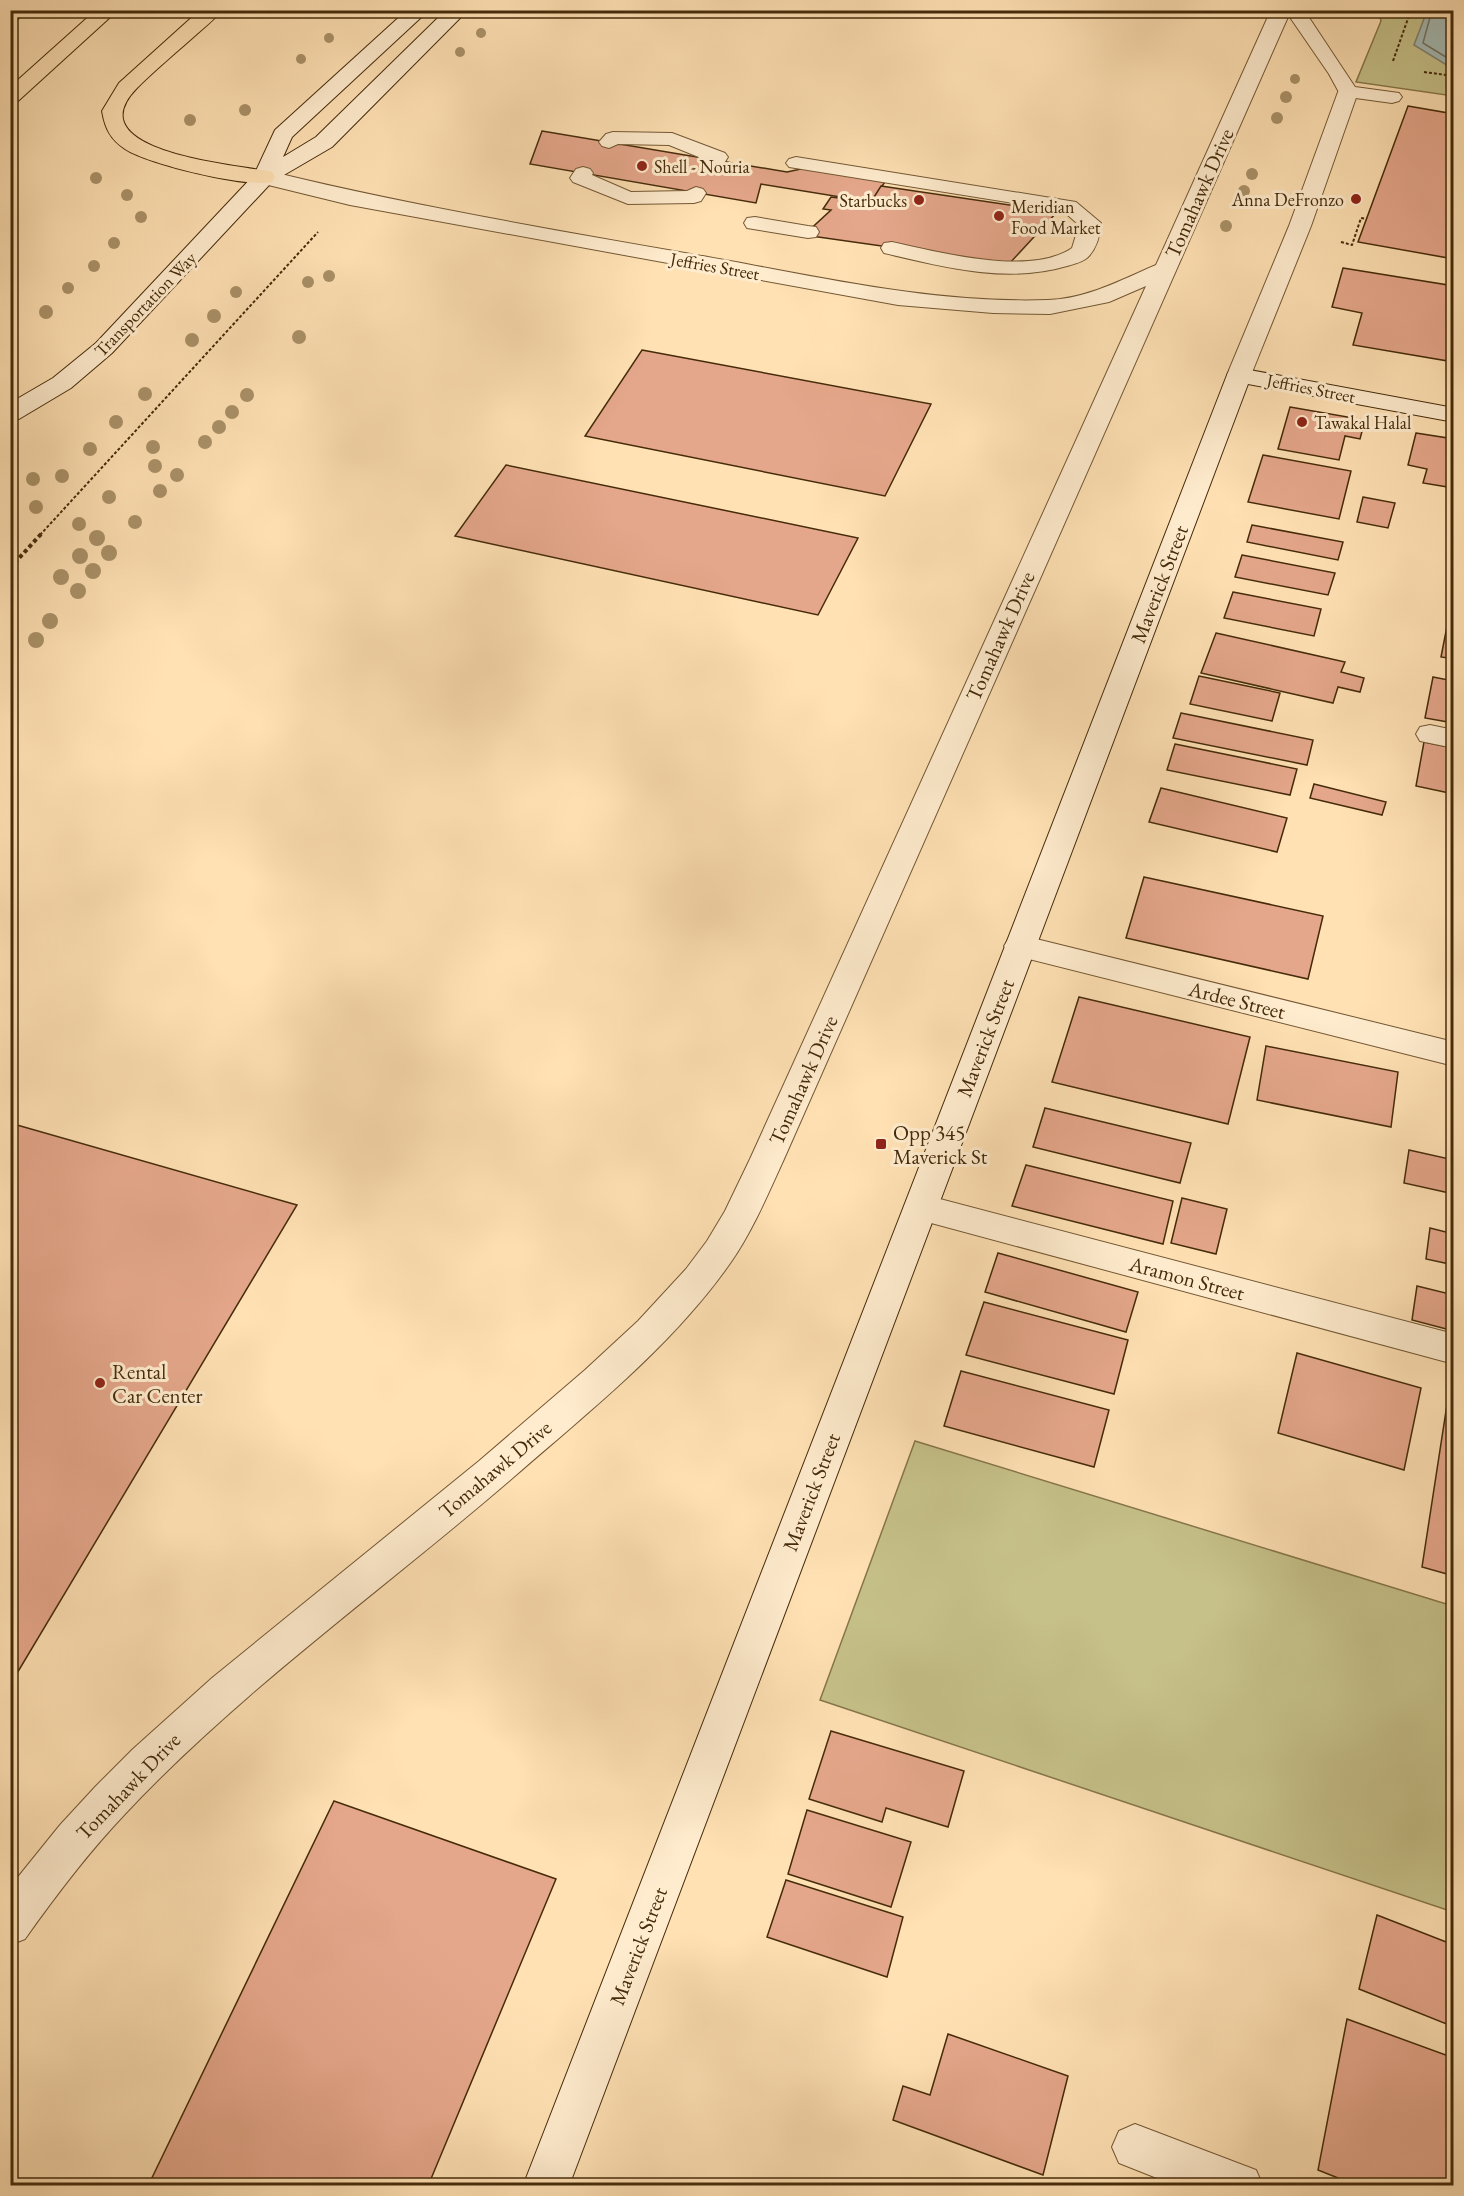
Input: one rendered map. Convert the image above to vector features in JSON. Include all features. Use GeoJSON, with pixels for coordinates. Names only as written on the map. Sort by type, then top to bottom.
{"type":"FeatureCollection","features":[{"type":"Feature","properties":{"kind":"main road"},"geometry":{"type":"LineString","coordinates":[[10,16],[16,10]]}},
{"type":"Feature","properties":{"kind":"main road"},"geometry":{"type":"LineString","coordinates":[[10,98],[108,10]]}},
{"type":"Feature","properties":{"kind":"main road"},"geometry":{"type":"LineString","coordinates":[[212,10],[120,94],[113,115],[116,129],[127,143],[148,153],[264,177]]}},
{"type":"Feature","properties":{"kind":"street","name":"Transportation Way"},"geometry":{"type":"LineString","coordinates":[[264,177],[282,134],[361,60],[419,10]]}},
{"type":"Feature","properties":{"kind":"street","name":"Transportation Way"},"geometry":{"type":"LineString","coordinates":[[10,414],[62,383],[104,348],[141,312],[264,177],[324,142],[458,10]]}},
{"type":"Feature","properties":{"kind":"street","name":"Tomahawk Drive"},"geometry":{"type":"LineString","coordinates":[[10,1924],[34,1888],[123,1785],[214,1699],[463,1498],[576,1401],[639,1341],[718,1252],[741,1215],[767,1159],[1281,10]]}},
{"type":"Feature","properties":{"kind":"street","name":"Maverick Street"},"geometry":{"type":"LineString","coordinates":[[546,2186],[1239,375],[1300,226],[1348,92]]}},
{"type":"Feature","properties":{"kind":"street","name":"Jeffries Street"},"geometry":{"type":"LineString","coordinates":[[264,177],[350,198],[898,298],[1016,308],[1060,306],[1101,297],[1165,269]]}},
{"type":"Feature","properties":{"kind":"street","name":"Jeffries Street"},"geometry":{"type":"LineString","coordinates":[[1239,375],[1454,415]]}},
{"type":"Feature","properties":{"kind":"street","name":"Ardee Street"},"geometry":{"type":"LineString","coordinates":[[1020,946],[1454,1054]]}},
{"type":"Feature","properties":{"kind":"street","name":"Aramon Street"},"geometry":{"type":"LineString","coordinates":[[921,1207],[1454,1349]]}},
{"type":"Feature","properties":{"kind":"street"},"geometry":{"type":"LineString","coordinates":[[1135,2146],[1240,2186]]}},
{"type":"Feature","properties":{"kind":"lane"},"geometry":{"type":"LineString","coordinates":[[1294,10],[1339,74],[1348,92],[1392,97]]}},
{"type":"Feature","properties":{"kind":"lane"},"geometry":{"type":"LineString","coordinates":[[609,142],[612,138],[668,146],[718,157],[716,160]]}},
{"type":"Feature","properties":{"kind":"lane"},"geometry":{"type":"LineString","coordinates":[[796,163],[1070,206],[1090,223],[1089,239],[1079,254],[1052,265],[1016,269],[950,260],[892,248]]}},
{"type":"Feature","properties":{"kind":"lane"},"geometry":{"type":"LineString","coordinates":[[583,173],[580,178],[633,190],[694,198],[696,193]]}},
{"type":"Feature","properties":{"kind":"lane"},"geometry":{"type":"LineString","coordinates":[[755,224],[808,232]]}},
{"type":"Feature","properties":{"kind":"path"},"geometry":{"type":"LineString","coordinates":[[1391,67],[1412,10]]}},
{"type":"Feature","properties":{"kind":"path"},"geometry":{"type":"LineString","coordinates":[[1424,72],[1454,76]]}},
{"type":"Feature","properties":{"kind":"path"},"geometry":{"type":"LineString","coordinates":[[1344,233],[1341,243],[1352,244],[1361,218],[1367,219]]}},
{"type":"Feature","properties":{"kind":"path"},"geometry":{"type":"LineString","coordinates":[[10,568],[318,232]]}},
{"type":"Feature","properties":{"kind":"shaded area"},"geometry":{"type":"Polygon","coordinates":[[[1379,11],[1453,11],[1453,96],[1356,82],[1381,21],[1379,11]]]}},
{"type":"Feature","properties":{"kind":"shaded area"},"geometry":{"type":"Polygon","coordinates":[[[915,1441],[1453,1606],[1453,1912],[820,1700],[915,1441]]]}},
{"type":"Feature","properties":{"kind":"water"},"geometry":{"type":"Polygon","coordinates":[[[1427,11],[1453,11],[1453,69],[1414,45],[1427,11]]]}},
{"type":"Feature","properties":{"kind":"building"},"geometry":{"type":"Polygon","coordinates":[[[1408,106],[1454,114],[1454,259],[1358,242],[1408,106]]]}},
{"type":"Feature","properties":{"kind":"building","name":"Shell - Nouria"},"geometry":{"type":"Polygon","coordinates":[[[542,131],[787,172],[810,167],[887,179],[871,202],[761,184],[756,203],[530,164],[542,131]]]}},
{"type":"Feature","properties":{"kind":"building"},"geometry":{"type":"Polygon","coordinates":[[[881,186],[1057,212],[1009,264],[804,235],[831,210],[823,209],[831,197],[871,202],[881,186]]]}},
{"type":"Feature","properties":{"kind":"building"},"geometry":{"type":"Polygon","coordinates":[[[1343,268],[1454,286],[1454,362],[1353,345],[1362,313],[1332,307],[1343,268]]]}},
{"type":"Feature","properties":{"kind":"building"},"geometry":{"type":"Polygon","coordinates":[[[642,350],[931,404],[885,496],[585,436],[642,350]]]}},
{"type":"Feature","properties":{"kind":"building"},"geometry":{"type":"Polygon","coordinates":[[[1290,407],[1365,420],[1360,439],[1345,436],[1339,460],[1278,449],[1290,407]]]}},
{"type":"Feature","properties":{"kind":"building"},"geometry":{"type":"Polygon","coordinates":[[[1416,433],[1454,439],[1454,488],[1423,483],[1427,469],[1408,465],[1416,433]]]}},
{"type":"Feature","properties":{"kind":"building"},"geometry":{"type":"Polygon","coordinates":[[[1263,455],[1351,471],[1339,519],[1248,502],[1263,455]]]}},
{"type":"Feature","properties":{"kind":"building"},"geometry":{"type":"Polygon","coordinates":[[[506,465],[858,538],[818,615],[455,536],[506,465]]]}},
{"type":"Feature","properties":{"kind":"building"},"geometry":{"type":"Polygon","coordinates":[[[1363,497],[1395,503],[1388,528],[1357,522],[1363,497]]]}},
{"type":"Feature","properties":{"kind":"building"},"geometry":{"type":"Polygon","coordinates":[[[1252,525],[1343,542],[1338,560],[1247,542],[1252,525]]]}},
{"type":"Feature","properties":{"kind":"building"},"geometry":{"type":"Polygon","coordinates":[[[1242,555],[1335,573],[1328,595],[1235,577],[1242,555]]]}},
{"type":"Feature","properties":{"kind":"building"},"geometry":{"type":"Polygon","coordinates":[[[1233,592],[1321,609],[1314,636],[1224,618],[1233,592]]]}},
{"type":"Feature","properties":{"kind":"building"},"geometry":{"type":"Polygon","coordinates":[[[1449,616],[1454,616],[1454,659],[1441,657],[1449,616]]]}},
{"type":"Feature","properties":{"kind":"building"},"geometry":{"type":"Polygon","coordinates":[[[1216,633],[1345,662],[1341,672],[1364,678],[1360,692],[1338,687],[1333,703],[1201,673],[1216,633]]]}},
{"type":"Feature","properties":{"kind":"building"},"geometry":{"type":"Polygon","coordinates":[[[1199,676],[1280,693],[1272,721],[1190,704],[1199,676]]]}},
{"type":"Feature","properties":{"kind":"building"},"geometry":{"type":"Polygon","coordinates":[[[1433,677],[1454,681],[1454,723],[1425,718],[1433,677]]]}},
{"type":"Feature","properties":{"kind":"building"},"geometry":{"type":"Polygon","coordinates":[[[1181,713],[1313,740],[1307,765],[1173,738],[1181,713]]]}},
{"type":"Feature","properties":{"kind":"building"},"geometry":{"type":"Polygon","coordinates":[[[1424,742],[1454,748],[1454,794],[1416,786],[1424,742]]]}},
{"type":"Feature","properties":{"kind":"building"},"geometry":{"type":"Polygon","coordinates":[[[1175,744],[1297,769],[1290,795],[1167,770],[1175,744]]]}},
{"type":"Feature","properties":{"kind":"building"},"geometry":{"type":"Polygon","coordinates":[[[1314,784],[1386,802],[1382,815],[1310,798],[1314,784]]]}},
{"type":"Feature","properties":{"kind":"building"},"geometry":{"type":"Polygon","coordinates":[[[1161,788],[1287,818],[1277,852],[1149,822],[1161,788]]]}},
{"type":"Feature","properties":{"kind":"building"},"geometry":{"type":"Polygon","coordinates":[[[1144,877],[1323,916],[1308,979],[1126,938],[1144,877]]]}},
{"type":"Feature","properties":{"kind":"building"},"geometry":{"type":"Polygon","coordinates":[[[1079,997],[1250,1037],[1228,1124],[1052,1082],[1079,997]]]}},
{"type":"Feature","properties":{"kind":"building"},"geometry":{"type":"Polygon","coordinates":[[[1266,1046],[1398,1072],[1391,1127],[1257,1100],[1266,1046]]]}},
{"type":"Feature","properties":{"kind":"building"},"geometry":{"type":"Polygon","coordinates":[[[1045,1108],[1191,1143],[1180,1183],[1033,1147],[1045,1108]]]}},
{"type":"Feature","properties":{"kind":"building","name":"Rental Car Center"},"geometry":{"type":"Polygon","coordinates":[[[10,1123],[297,1205],[10,1685],[10,1123]]]}},
{"type":"Feature","properties":{"kind":"building"},"geometry":{"type":"Polygon","coordinates":[[[1409,1150],[1454,1160],[1454,1194],[1404,1183],[1409,1150]]]}},
{"type":"Feature","properties":{"kind":"building"},"geometry":{"type":"Polygon","coordinates":[[[1026,1165],[1173,1201],[1163,1244],[1012,1206],[1026,1165]]]}},
{"type":"Feature","properties":{"kind":"building"},"geometry":{"type":"Polygon","coordinates":[[[1182,1198],[1227,1209],[1216,1254],[1171,1243],[1182,1198]]]}},
{"type":"Feature","properties":{"kind":"building"},"geometry":{"type":"Polygon","coordinates":[[[1430,1228],[1454,1234],[1454,1265],[1426,1259],[1430,1228]]]}},
{"type":"Feature","properties":{"kind":"building"},"geometry":{"type":"Polygon","coordinates":[[[998,1253],[1138,1292],[1126,1332],[985,1292],[998,1253]]]}},
{"type":"Feature","properties":{"kind":"building"},"geometry":{"type":"Polygon","coordinates":[[[1417,1286],[1454,1295],[1454,1331],[1412,1320],[1417,1286]]]}},
{"type":"Feature","properties":{"kind":"building"},"geometry":{"type":"Polygon","coordinates":[[[984,1302],[1128,1340],[1114,1394],[966,1355],[984,1302]]]}},
{"type":"Feature","properties":{"kind":"building"},"geometry":{"type":"Polygon","coordinates":[[[1297,1353],[1421,1388],[1404,1470],[1278,1433],[1297,1353]]]}},
{"type":"Feature","properties":{"kind":"building"},"geometry":{"type":"Polygon","coordinates":[[[961,1371],[1109,1410],[1094,1467],[944,1426],[961,1371]]]}},
{"type":"Feature","properties":{"kind":"building"},"geometry":{"type":"Polygon","coordinates":[[[1452,1372],[1454,1373],[1454,1576],[1422,1567],[1452,1372]]]}},
{"type":"Feature","properties":{"kind":"building"},"geometry":{"type":"Polygon","coordinates":[[[831,1731],[964,1771],[948,1827],[886,1808],[882,1822],[809,1799],[831,1731]]]}},
{"type":"Feature","properties":{"kind":"building"},"geometry":{"type":"Polygon","coordinates":[[[334,1801],[556,1879],[428,2186],[148,2186],[334,1801]]]}},
{"type":"Feature","properties":{"kind":"building"},"geometry":{"type":"Polygon","coordinates":[[[807,1810],[911,1842],[891,1907],[788,1874],[807,1810]]]}},
{"type":"Feature","properties":{"kind":"building"},"geometry":{"type":"Polygon","coordinates":[[[786,1880],[903,1917],[887,1977],[767,1937],[786,1880]]]}},
{"type":"Feature","properties":{"kind":"building"},"geometry":{"type":"Polygon","coordinates":[[[1377,1915],[1454,1945],[1454,2027],[1359,1989],[1377,1915]]]}},
{"type":"Feature","properties":{"kind":"building"},"geometry":{"type":"Polygon","coordinates":[[[1347,2019],[1454,2058],[1454,2150],[1448,2186],[1358,2186],[1318,2170],[1347,2019]]]}},
{"type":"Feature","properties":{"kind":"building"},"geometry":{"type":"Polygon","coordinates":[[[948,2034],[1068,2076],[1043,2175],[893,2120],[903,2086],[930,2095],[948,2034]]]}},
{"type":"Feature","properties":{"kind":"place","name":"Shell - Nouria"},"geometry":{"type":"Point","coordinates":[642,166]}},
{"type":"Feature","properties":{"kind":"place","name":"Anna DeFronzo"},"geometry":{"type":"Point","coordinates":[1356,199]}},
{"type":"Feature","properties":{"kind":"place","name":"Starbucks"},"geometry":{"type":"Point","coordinates":[919,200]}},
{"type":"Feature","properties":{"kind":"place","name":"Meridian Food Market"},"geometry":{"type":"Point","coordinates":[999,216]}},
{"type":"Feature","properties":{"kind":"place","name":"Tawakal Halal"},"geometry":{"type":"Point","coordinates":[1302,422]}},
{"type":"Feature","properties":{"kind":"place","name":"Opp 345 Maverick St"},"geometry":{"type":"Point","coordinates":[881,1144]}},
{"type":"Feature","properties":{"kind":"place","name":"Rental Car Center"},"geometry":{"type":"Point","coordinates":[100,1383]}}]}
